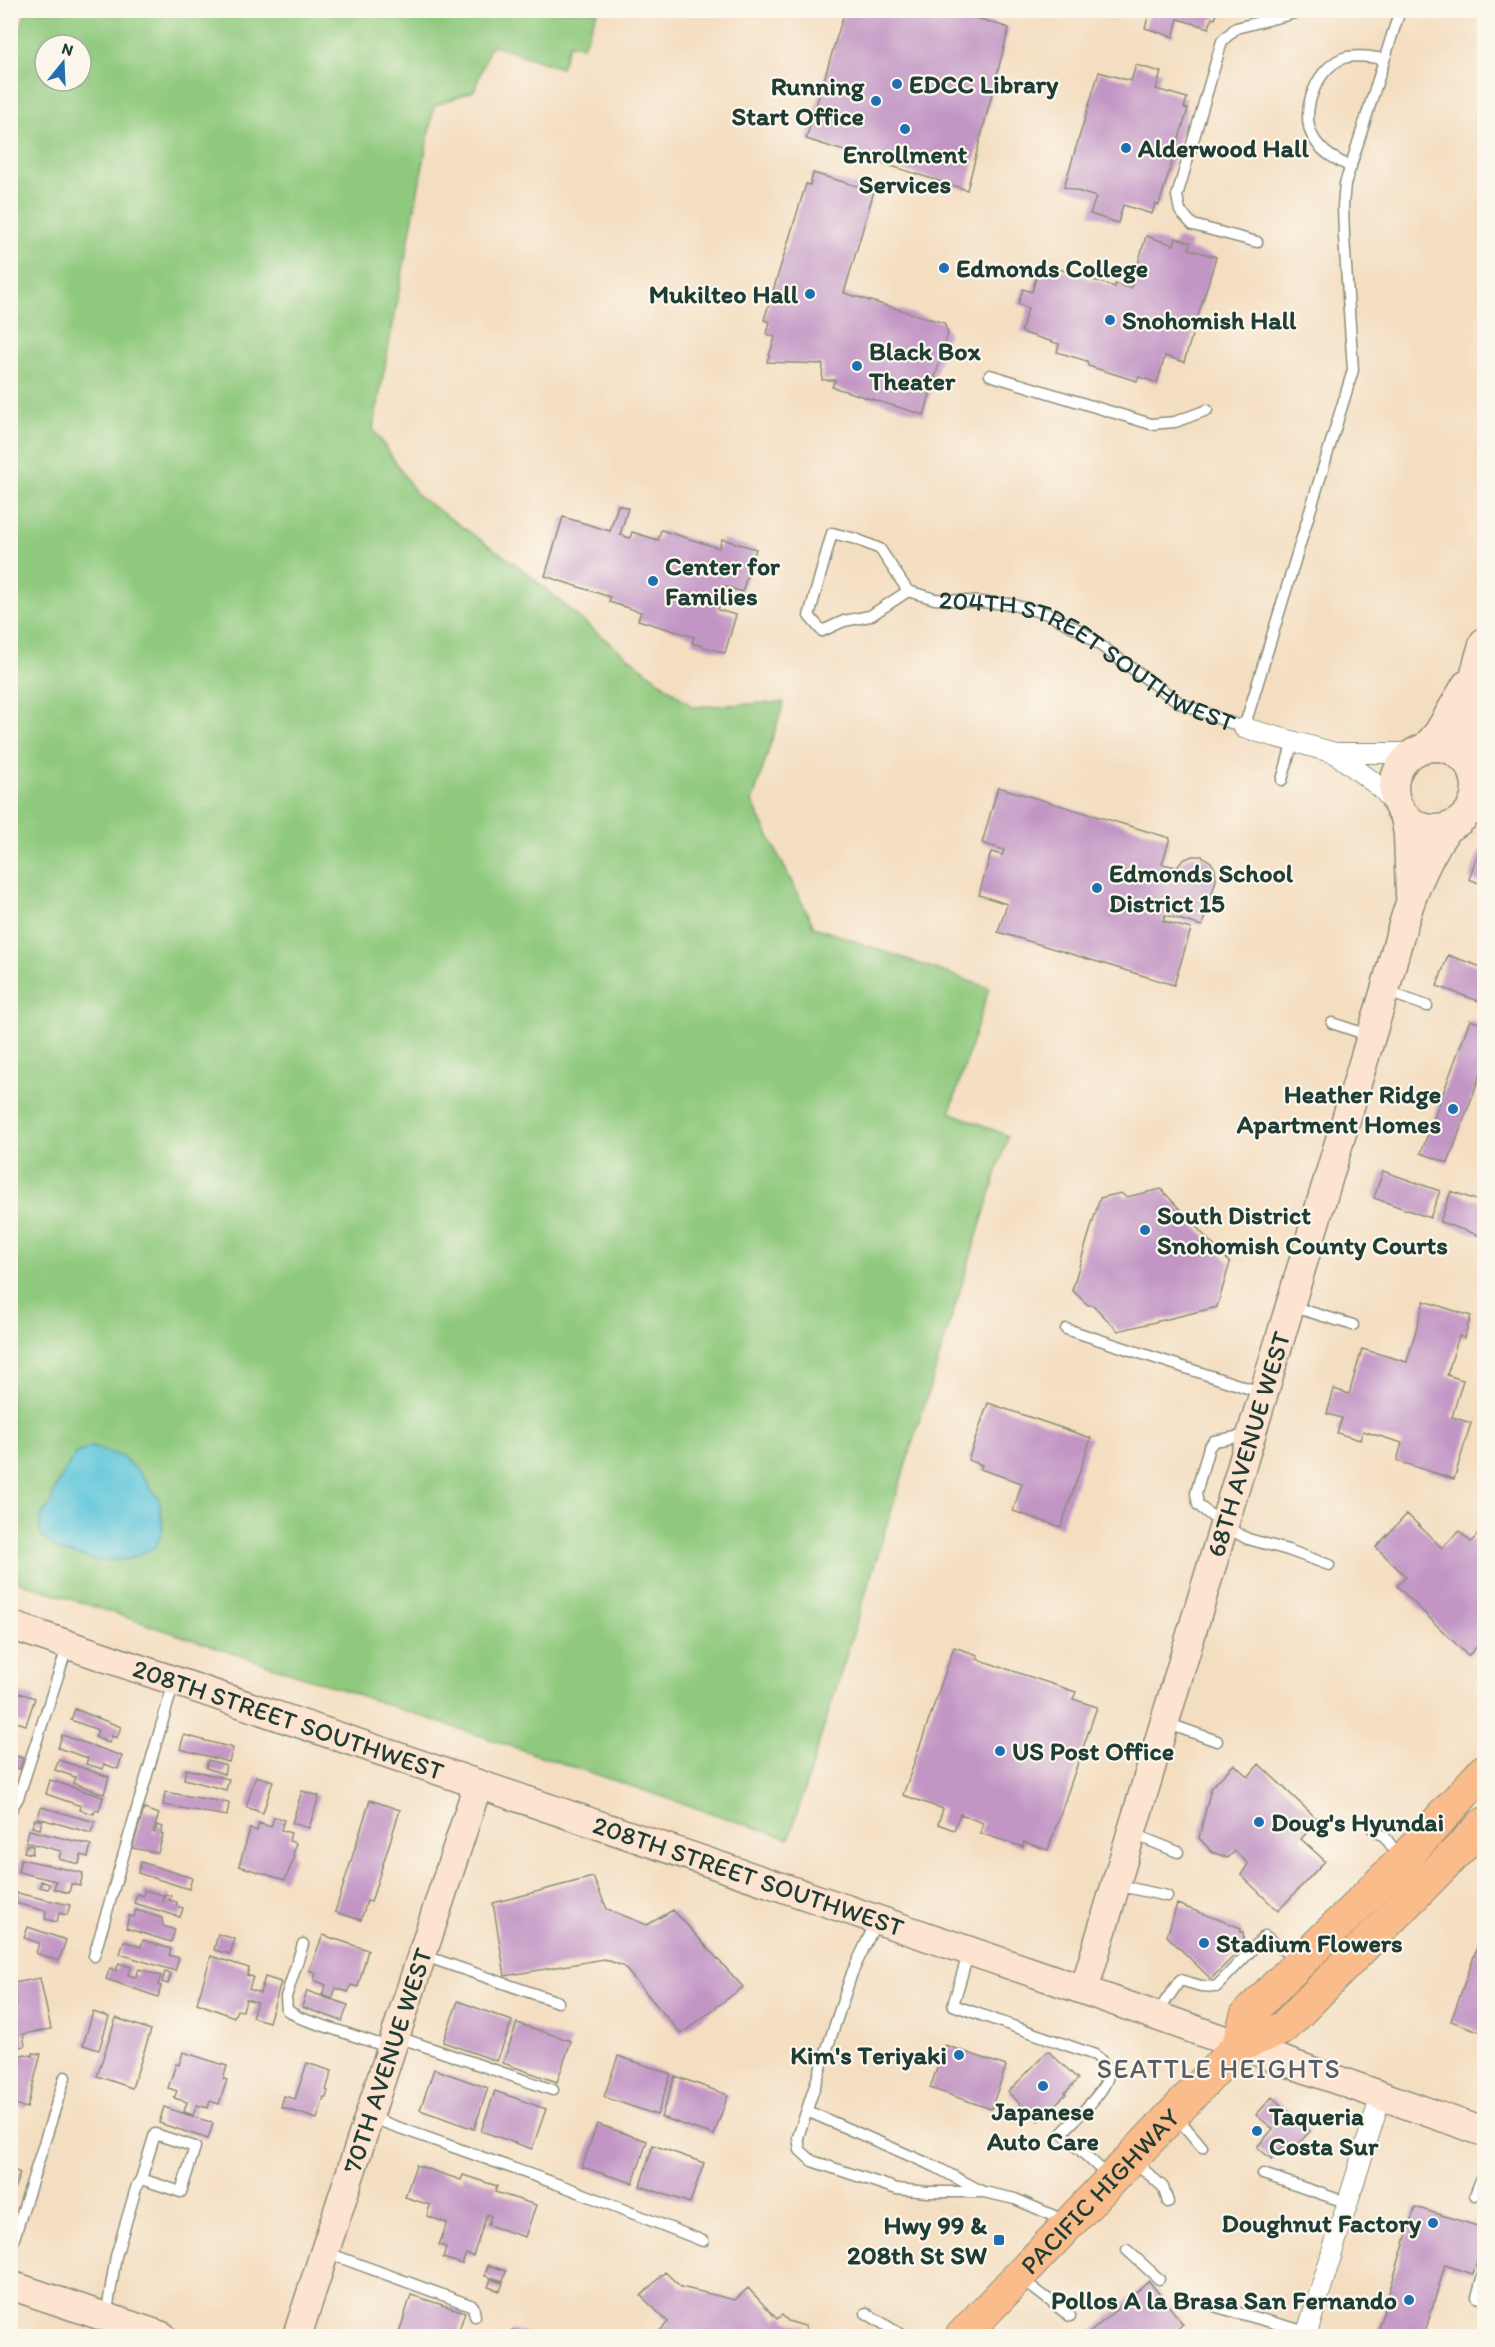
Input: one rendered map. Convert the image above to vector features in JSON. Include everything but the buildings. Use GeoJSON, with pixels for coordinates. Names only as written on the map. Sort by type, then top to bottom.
{"type":"FeatureCollection","features":[{"type":"Feature","properties":{"kind":"highway","name":"PACIFIC HIGHWAY"},"geometry":{"type":"LineString","coordinates":[[1238,2046],[1247,2016],[1402,1861],[1485,1771]]}},
{"type":"Feature","properties":{"kind":"highway","name":"PACIFIC HIGHWAY"},"geometry":{"type":"LineString","coordinates":[[962,2337],[1238,2046],[1283,2028],[1485,1824]]}},
{"type":"Feature","properties":{"kind":"street"},"geometry":{"type":"LineString","coordinates":[[1480,655],[1467,722],[1476,794],[1464,822],[1437,830],[1425,828],[1414,824],[1401,812],[1394,795],[1397,771],[1404,761],[1419,751],[1449,715],[1480,655]]}},
{"type":"Feature","properties":{"kind":"street","name":"204TH STREET SOUTHWEST"},"geometry":{"type":"LineString","coordinates":[[1244,728],[1335,753],[1419,751]]}},
{"type":"Feature","properties":{"kind":"street"},"geometry":{"type":"LineString","coordinates":[[1419,751],[1448,749],[1459,754],[1475,773]]}},
{"type":"Feature","properties":{"kind":"street","name":"204TH STREET SOUTHWEST"},"geometry":{"type":"LineString","coordinates":[[1335,753],[1381,788],[1401,812]]}},
{"type":"Feature","properties":{"kind":"street","name":"68TH AVENUE WEST"},"geometry":{"type":"LineString","coordinates":[[1401,812],[1408,834],[1410,898]]}},
{"type":"Feature","properties":{"kind":"street","name":"68TH AVENUE WEST"},"geometry":{"type":"LineString","coordinates":[[1084,1990],[1385,990],[1410,898],[1437,844],[1464,822]]}},
{"type":"Feature","properties":{"kind":"street","name":"208TH STREET SOUTHWEST"},"geometry":{"type":"LineString","coordinates":[[10,1625],[1084,1990],[1485,2133]]}},
{"type":"Feature","properties":{"kind":"street","name":"70TH AVENUE WEST"},"geometry":{"type":"LineString","coordinates":[[297,2337],[478,1784]]}},
{"type":"Feature","properties":{"kind":"street"},"geometry":{"type":"LineString","coordinates":[[1307,2335],[1381,2096]]}},
{"type":"Feature","properties":{"kind":"street"},"geometry":{"type":"LineString","coordinates":[[10,2284],[106,2317],[146,2334]]}},
{"type":"Feature","properties":{"kind":"lane"},"geometry":{"type":"LineString","coordinates":[[1257,242],[1193,225],[1180,211],[1177,196],[1222,41],[1236,28],[1307,10]]}},
{"type":"Feature","properties":{"kind":"lane"},"geometry":{"type":"LineString","coordinates":[[1244,728],[1353,370],[1343,205],[1345,184],[1400,10]]}},
{"type":"Feature","properties":{"kind":"lane"},"geometry":{"type":"LineString","coordinates":[[1352,167],[1328,156],[1312,135],[1307,119],[1311,97],[1319,77],[1333,64],[1345,58],[1362,56],[1384,59]]}},
{"type":"Feature","properties":{"kind":"lane"},"geometry":{"type":"LineString","coordinates":[[990,375],[1151,424],[1175,422],[1207,410]]}},
{"type":"Feature","properties":{"kind":"lane"},"geometry":{"type":"LineString","coordinates":[[832,533],[856,539],[880,549],[908,591],[870,616],[844,621],[822,632],[809,616],[832,533]]}},
{"type":"Feature","properties":{"kind":"lane","name":"204TH STREET SOUTHWEST"},"geometry":{"type":"LineString","coordinates":[[908,591],[935,599],[1010,604],[1048,614],[1079,630],[1180,703],[1244,728]]}},
{"type":"Feature","properties":{"kind":"lane"},"geometry":{"type":"LineString","coordinates":[[1282,780],[1293,741]]}},
{"type":"Feature","properties":{"kind":"lane"},"geometry":{"type":"LineString","coordinates":[[1385,990],[1427,1006]]}},
{"type":"Feature","properties":{"kind":"lane"},"geometry":{"type":"LineString","coordinates":[[1332,1023],[1371,1036]]}},
{"type":"Feature","properties":{"kind":"lane"},"geometry":{"type":"LineString","coordinates":[[1290,1306],[1353,1325]]}},
{"type":"Feature","properties":{"kind":"lane"},"geometry":{"type":"LineString","coordinates":[[1066,1329],[1264,1393]]}},
{"type":"Feature","properties":{"kind":"lane"},"geometry":{"type":"LineString","coordinates":[[1224,1526],[1248,1539],[1329,1565]]}},
{"type":"Feature","properties":{"kind":"lane"},"geometry":{"type":"LineString","coordinates":[[10,1811],[18,1798],[68,1645]]}},
{"type":"Feature","properties":{"kind":"lane"},"geometry":{"type":"LineString","coordinates":[[94,1956],[174,1681]]}},
{"type":"Feature","properties":{"kind":"lane"},"geometry":{"type":"LineString","coordinates":[[1164,1723],[1217,1741]]}},
{"type":"Feature","properties":{"kind":"lane"},"geometry":{"type":"LineString","coordinates":[[1372,1828],[1385,1837],[1402,1861]]}},
{"type":"Feature","properties":{"kind":"lane"},"geometry":{"type":"LineString","coordinates":[[1131,1833],[1178,1852]]}},
{"type":"Feature","properties":{"kind":"lane"},"geometry":{"type":"LineString","coordinates":[[1115,1885],[1167,1896]]}},
{"type":"Feature","properties":{"kind":"lane"},"geometry":{"type":"LineString","coordinates":[[877,1919],[852,1973],[798,2137],[800,2150],[812,2161],[897,2189],[928,2192],[984,2192],[1015,2199],[1070,2223]]}},
{"type":"Feature","properties":{"kind":"lane"},"geometry":{"type":"LineString","coordinates":[[1155,2016],[1180,1980],[1201,1986],[1216,1987],[1265,1936],[1300,1963]]}},
{"type":"Feature","properties":{"kind":"lane"},"geometry":{"type":"LineString","coordinates":[[303,1944],[286,1997],[287,2010],[300,2018],[393,2042],[553,2090]]}},
{"type":"Feature","properties":{"kind":"lane"},"geometry":{"type":"LineString","coordinates":[[969,1951],[953,2005],[1095,2055],[1104,2063],[1108,2074],[1104,2088],[1062,2133],[1121,2169],[1163,2187],[1168,2202]]}},
{"type":"Feature","properties":{"kind":"lane"},"geometry":{"type":"LineString","coordinates":[[422,1955],[558,2002]]}},
{"type":"Feature","properties":{"kind":"lane"},"geometry":{"type":"LineString","coordinates":[[10,2251],[65,2077]]}},
{"type":"Feature","properties":{"kind":"lane"},"geometry":{"type":"LineString","coordinates":[[807,2111],[936,2167],[984,2192]]}},
{"type":"Feature","properties":{"kind":"lane"},"geometry":{"type":"LineString","coordinates":[[1174,2114],[1202,2147]]}},
{"type":"Feature","properties":{"kind":"lane"},"geometry":{"type":"LineString","coordinates":[[369,2117],[571,2189],[703,2241]]}},
{"type":"Feature","properties":{"kind":"lane"},"geometry":{"type":"LineString","coordinates":[[106,2317],[116,2256],[155,2134],[195,2147],[181,2192],[141,2179]]}},
{"type":"Feature","properties":{"kind":"lane"},"geometry":{"type":"LineString","coordinates":[[1475,2195],[1485,2172]]}},
{"type":"Feature","properties":{"kind":"lane"},"geometry":{"type":"LineString","coordinates":[[1263,2174],[1348,2203]]}},
{"type":"Feature","properties":{"kind":"lane"},"geometry":{"type":"LineString","coordinates":[[1127,2250],[1159,2279]]}},
{"type":"Feature","properties":{"kind":"lane"},"geometry":{"type":"LineString","coordinates":[[324,2252],[473,2306],[476,2316]]}},
{"type":"Feature","properties":{"kind":"lane"},"geometry":{"type":"LineString","coordinates":[[1485,2271],[1477,2297],[1485,2300]]}},
{"type":"Feature","properties":{"kind":"lane"},"geometry":{"type":"LineString","coordinates":[[1018,2277],[1070,2316]]}},
{"type":"Feature","properties":{"kind":"lane"},"geometry":{"type":"LineString","coordinates":[[1217,2307],[1307,2335]]}},
{"type":"Feature","properties":{"kind":"lane"},"geometry":{"type":"LineString","coordinates":[[866,2313],[903,2337]]}},
{"type":"Feature","properties":{"kind":"green space"},"geometry":{"type":"Polygon","coordinates":[[[26,11],[598,11],[583,46],[569,44],[561,68],[491,45],[474,91],[434,106],[373,429],[418,496],[521,568],[597,633],[693,707],[784,702],[752,802],[814,927],[989,988],[950,1112],[1008,1136],[789,1839],[11,1579],[10,61],[26,11]]]}},
{"type":"Feature","properties":{"kind":"water"},"geometry":{"type":"Polygon","coordinates":[[[91,1447],[121,1456],[141,1474],[159,1499],[163,1528],[156,1547],[129,1559],[100,1561],[59,1551],[40,1535],[40,1517],[51,1503],[55,1488],[75,1454],[91,1447]]]}},
{"type":"Feature","properties":{"kind":"place","name":"EDCC Library"},"geometry":{"type":"Point","coordinates":[897,84]}},
{"type":"Feature","properties":{"kind":"place","name":"Running Start Office"},"geometry":{"type":"Point","coordinates":[876,101]}},
{"type":"Feature","properties":{"kind":"place","name":"Enrollment Services"},"geometry":{"type":"Point","coordinates":[905,129]}},
{"type":"Feature","properties":{"kind":"place","name":"Alderwood Hall"},"geometry":{"type":"Point","coordinates":[1126,148]}},
{"type":"Feature","properties":{"kind":"place","name":"Edmonds College"},"geometry":{"type":"Point","coordinates":[944,268]}},
{"type":"Feature","properties":{"kind":"place","name":"Mukilteo Hall"},"geometry":{"type":"Point","coordinates":[810,294]}},
{"type":"Feature","properties":{"kind":"place","name":"Snohomish Hall"},"geometry":{"type":"Point","coordinates":[1110,320]}},
{"type":"Feature","properties":{"kind":"place","name":"Black Box Theater"},"geometry":{"type":"Point","coordinates":[857,366]}},
{"type":"Feature","properties":{"kind":"place","name":"Center for Families"},"geometry":{"type":"Point","coordinates":[653,581]}},
{"type":"Feature","properties":{"kind":"place","name":"Edmonds School District 15"},"geometry":{"type":"Point","coordinates":[1097,888]}},
{"type":"Feature","properties":{"kind":"place","name":"Heather Ridge Apartment Homes"},"geometry":{"type":"Point","coordinates":[1453,1109]}},
{"type":"Feature","properties":{"kind":"place","name":"South District Snohomish County Courts"},"geometry":{"type":"Point","coordinates":[1145,1230]}},
{"type":"Feature","properties":{"kind":"place","name":"US Post Office"},"geometry":{"type":"Point","coordinates":[1000,1751]}},
{"type":"Feature","properties":{"kind":"place","name":"Doug's Hyundai"},"geometry":{"type":"Point","coordinates":[1259,1822]}},
{"type":"Feature","properties":{"kind":"place","name":"Stadium Flowers"},"geometry":{"type":"Point","coordinates":[1204,1943]}},
{"type":"Feature","properties":{"kind":"place","name":"Kim's Teriyaki"},"geometry":{"type":"Point","coordinates":[959,2055]}},
{"type":"Feature","properties":{"kind":"place","name":"Japanese Auto Care"},"geometry":{"type":"Point","coordinates":[1043,2086]}},
{"type":"Feature","properties":{"kind":"place","name":"Taqueria Costa Sur"},"geometry":{"type":"Point","coordinates":[1257,2131]}},
{"type":"Feature","properties":{"kind":"place","name":"Doughnut Factory"},"geometry":{"type":"Point","coordinates":[1433,2223]}},
{"type":"Feature","properties":{"kind":"place","name":"Hwy 99 & 208th St SW"},"geometry":{"type":"Point","coordinates":[999,2240]}},
{"type":"Feature","properties":{"kind":"place","name":"Pollos A la Brasa San Fernando"},"geometry":{"type":"Point","coordinates":[1409,2300]}},
{"type":"Feature","properties":{"kind":"district","name":"SEATTLE HEIGHTS"},"geometry":{"type":"Point","coordinates":[1219,2068]}}]}
